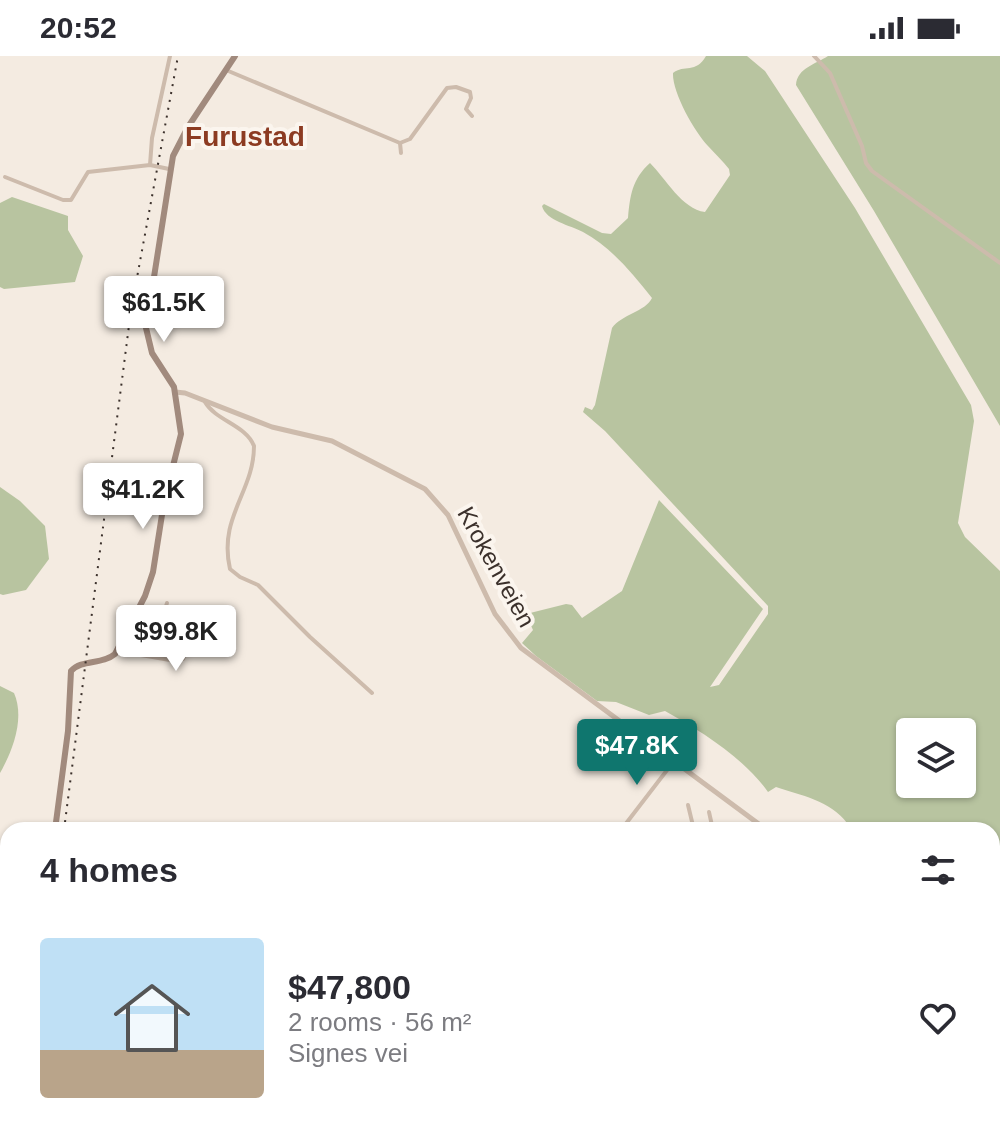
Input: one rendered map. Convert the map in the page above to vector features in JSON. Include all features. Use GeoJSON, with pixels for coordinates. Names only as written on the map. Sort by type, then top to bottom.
{"type":"FeatureCollection","features":[{"type":"Feature","properties":{"kind":"main road"},"geometry":{"type":"LineString","coordinates":[[56,822],[68,731],[72,668],[109,659],[118,651],[145,596],[153,572],[164,502],[181,434],[175,392],[152,353],[146,328],[169,169],[180,140],[235,56]]}},
{"type":"Feature","properties":{"kind":"street"},"geometry":{"type":"LineString","coordinates":[[150,165],[152,138],[170,56]]}},
{"type":"Feature","properties":{"kind":"street"},"geometry":{"type":"LineString","coordinates":[[814,56],[830,73],[872,171],[1000,263]]}},
{"type":"Feature","properties":{"kind":"street"},"geometry":{"type":"LineString","coordinates":[[226,70],[400,143],[410,139],[447,88],[456,87],[470,92],[466,109],[472,116]]}},
{"type":"Feature","properties":{"kind":"street"},"geometry":{"type":"LineString","coordinates":[[400,143],[401,153]]}},
{"type":"Feature","properties":{"kind":"street"},"geometry":{"type":"LineString","coordinates":[[5,177],[63,200],[71,200],[88,172],[150,165],[169,169]]}},
{"type":"Feature","properties":{"kind":"street","name":"Krokenveien"},"geometry":{"type":"LineString","coordinates":[[175,392],[272,427],[332,441],[425,489],[448,515],[495,614],[515,642],[536,661],[756,822]]}},
{"type":"Feature","properties":{"kind":"street","name":"Krokenveien"},"geometry":{"type":"LineString","coordinates":[[205,402],[210,410],[248,435],[254,446],[245,485],[228,531],[230,569],[258,585],[372,693]]}},
{"type":"Feature","properties":{"kind":"street"},"geometry":{"type":"LineString","coordinates":[[150,656],[167,603]]}},
{"type":"Feature","properties":{"kind":"street"},"geometry":{"type":"LineString","coordinates":[[118,651],[170,660],[183,659],[198,623]]}},
{"type":"Feature","properties":{"kind":"street"},"geometry":{"type":"LineString","coordinates":[[627,822],[674,761]]}},
{"type":"Feature","properties":{"kind":"street"},"geometry":{"type":"LineString","coordinates":[[688,805],[692,822]]}},
{"type":"Feature","properties":{"kind":"street"},"geometry":{"type":"LineString","coordinates":[[709,812],[711,822]]}},
{"type":"Feature","properties":{"kind":"green space"},"geometry":{"type":"Polygon","coordinates":[[[706,56],[747,56],[765,71],[855,208],[971,405],[974,421],[958,523],[965,537],[1000,571],[1000,822],[846,822],[833,809],[814,800],[776,787],[768,792],[734,757],[707,736],[665,711],[649,715],[616,702],[597,701],[522,643],[533,630],[528,619],[530,613],[566,604],[572,605],[582,618],[622,591],[659,500],[763,609],[710,687],[719,685],[768,614],[768,606],[605,431],[583,412],[585,407],[592,410],[595,405],[612,328],[652,298],[612,253],[583,232],[553,219],[542,206],[544,204],[602,233],[611,234],[628,218],[633,188],[650,163],[682,199],[705,212],[730,175],[729,169],[702,139],[676,90],[673,73],[694,67],[706,56]]]}},
{"type":"Feature","properties":{"kind":"green space"},"geometry":{"type":"Polygon","coordinates":[[[828,56],[1000,56],[1000,426],[796,85],[803,70],[828,56]]]}},
{"type":"Feature","properties":{"kind":"green space"},"geometry":{"type":"Polygon","coordinates":[[[12,197],[68,216],[68,230],[83,256],[75,282],[0,287],[0,203],[12,197]]]}},
{"type":"Feature","properties":{"kind":"green space"},"geometry":{"type":"Polygon","coordinates":[[[0,487],[20,501],[45,526],[49,559],[26,590],[3,595],[0,594],[0,487]]]}},
{"type":"Feature","properties":{"kind":"green space"},"geometry":{"type":"Polygon","coordinates":[[[0,686],[14,693],[18,723],[13,744],[0,773],[0,686]]]}},
{"type":"Feature","properties":{"kind":"railway"},"geometry":{"type":"LineString","coordinates":[[65,822],[131,310],[178,56]]}},
{"type":"Feature","properties":{"kind":"district","name":"Furustad"},"geometry":{"type":"Point","coordinates":[245,136]}}]}
